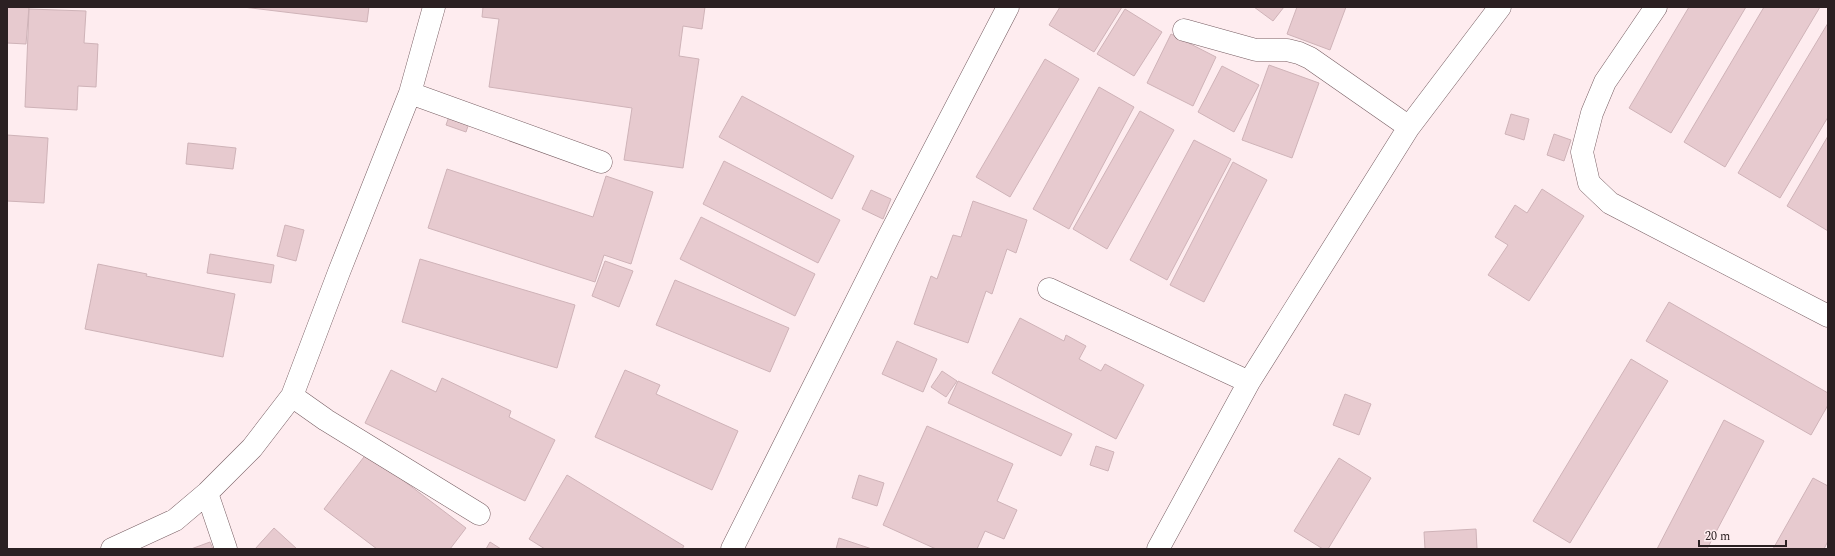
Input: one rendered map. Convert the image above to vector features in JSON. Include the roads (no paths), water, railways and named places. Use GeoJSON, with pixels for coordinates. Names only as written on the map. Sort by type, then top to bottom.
{"type":"FeatureCollection","features":[{"type":"Feature","properties":{"kind":"street"},"geometry":{"type":"LineString","coordinates":[[112,549],[175,520],[207,493],[252,448],[292,396],[410,93],[434,7]]}},
{"type":"Feature","properties":{"kind":"street"},"geometry":{"type":"LineString","coordinates":[[732,549],[886,243],[1008,7]]}},
{"type":"Feature","properties":{"kind":"street"},"geometry":{"type":"LineString","coordinates":[[1158,549],[1249,382],[1409,127],[1500,7]]}},
{"type":"Feature","properties":{"kind":"street"},"geometry":{"type":"LineString","coordinates":[[1656,7],[1605,82],[1592,113],[1582,152],[1589,183],[1610,204],[1828,316]]}},
{"type":"Feature","properties":{"kind":"street"},"geometry":{"type":"LineString","coordinates":[[1184,30],[1256,50],[1277,49],[1299,53],[1310,58],[1409,127]]}},
{"type":"Feature","properties":{"kind":"street"},"geometry":{"type":"LineString","coordinates":[[410,93],[601,162]]}},
{"type":"Feature","properties":{"kind":"street"},"geometry":{"type":"LineString","coordinates":[[1049,289],[1249,382]]}},
{"type":"Feature","properties":{"kind":"street"},"geometry":{"type":"LineString","coordinates":[[292,396],[326,420],[479,514]]}},
{"type":"Feature","properties":{"kind":"street"},"geometry":{"type":"LineString","coordinates":[[207,493],[226,549]]}}]}
